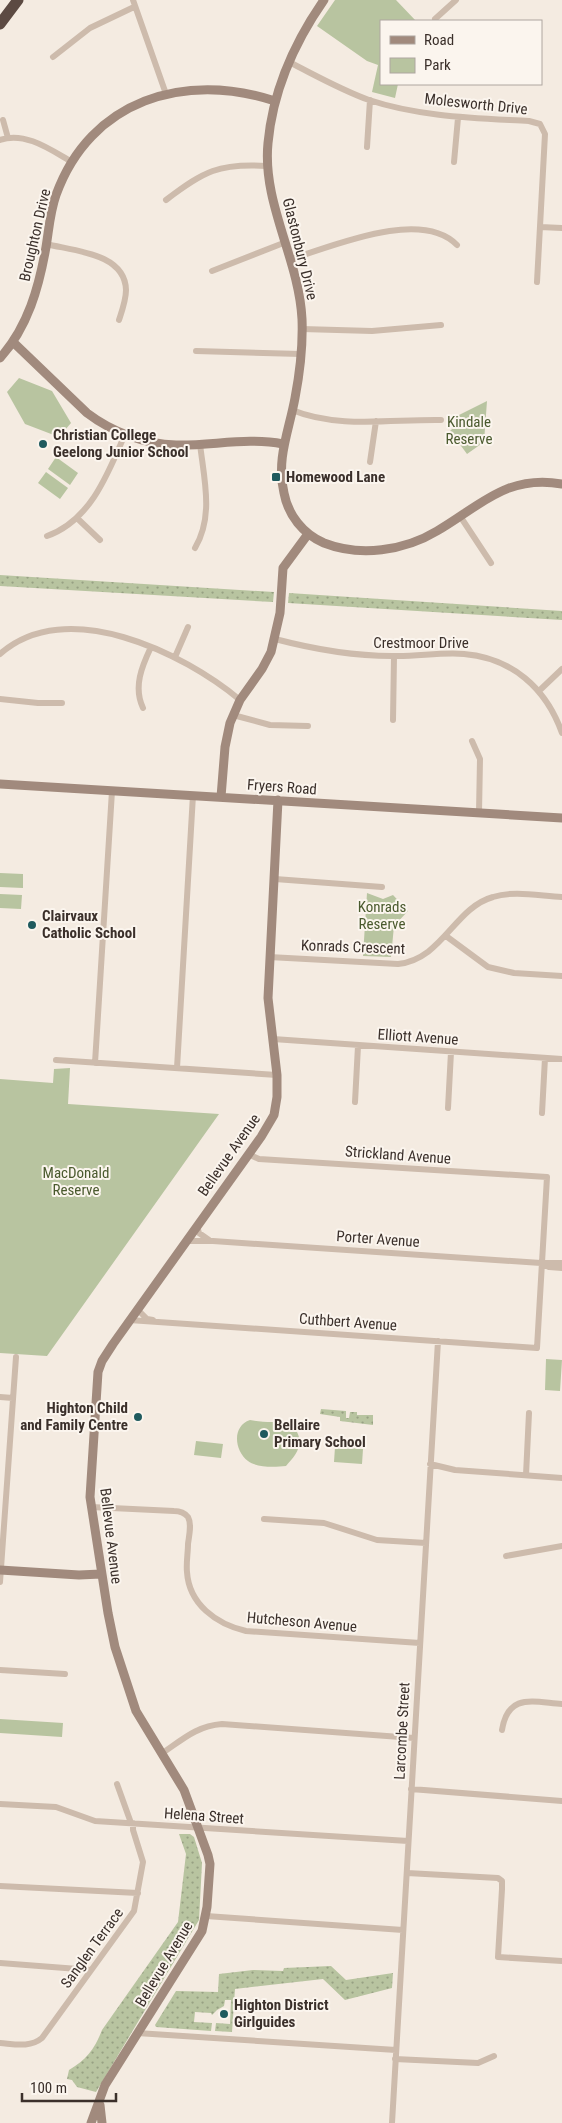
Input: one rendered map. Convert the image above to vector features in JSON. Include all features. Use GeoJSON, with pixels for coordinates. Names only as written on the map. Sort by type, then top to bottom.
{"type":"FeatureCollection","features":[{"type":"Feature","properties":{"kind":"highway"},"geometry":{"type":"LineString","coordinates":[[0,24],[18,0]]}},
{"type":"Feature","properties":{"kind":"street"},"geometry":{"type":"LineString","coordinates":[[133,0],[134,8],[166,94]]}},
{"type":"Feature","properties":{"kind":"street","name":"Glastonbury Drive"},"geometry":{"type":"LineString","coordinates":[[324,0],[311,18],[289,62],[275,101],[270,128],[268,166],[270,188],[300,295],[302,329],[301,354],[292,410],[283,444],[281,476],[288,507],[294,519],[308,534],[322,542],[358,550],[383,550],[409,544],[424,538],[490,496],[517,484],[529,482],[562,484]]}},
{"type":"Feature","properties":{"kind":"street"},"geometry":{"type":"LineString","coordinates":[[435,19],[456,0]]}},
{"type":"Feature","properties":{"kind":"street"},"geometry":{"type":"LineString","coordinates":[[53,57],[90,28],[134,8]]}},
{"type":"Feature","properties":{"kind":"street","name":"Molesworth Drive"},"geometry":{"type":"LineString","coordinates":[[289,62],[335,86],[370,100],[458,118],[529,121],[540,124],[545,134],[537,282]]}},
{"type":"Feature","properties":{"kind":"street","name":"Broughton Drive"},"geometry":{"type":"LineString","coordinates":[[0,358],[13,342],[24,322],[34,295],[56,195],[72,162],[88,141],[119,114],[137,104],[166,94],[197,88],[223,89],[241,91],[275,101]]}},
{"type":"Feature","properties":{"kind":"street"},"geometry":{"type":"LineString","coordinates":[[367,148],[370,100]]}},
{"type":"Feature","properties":{"kind":"street"},"geometry":{"type":"LineString","coordinates":[[454,162],[458,118]]}},
{"type":"Feature","properties":{"kind":"street"},"geometry":{"type":"LineString","coordinates":[[3,120],[8,138]]}},
{"type":"Feature","properties":{"kind":"street"},"geometry":{"type":"LineString","coordinates":[[0,140],[8,138],[30,140],[72,162]]}},
{"type":"Feature","properties":{"kind":"street"},"geometry":{"type":"LineString","coordinates":[[166,200],[196,178],[217,169],[240,165],[268,166]]}},
{"type":"Feature","properties":{"kind":"street"},"geometry":{"type":"LineString","coordinates":[[540,227],[562,228]]}},
{"type":"Feature","properties":{"kind":"street"},"geometry":{"type":"LineString","coordinates":[[291,259],[364,235],[395,230],[432,232],[444,236],[457,245]]}},
{"type":"Feature","properties":{"kind":"street"},"geometry":{"type":"LineString","coordinates":[[212,271],[286,242]]}},
{"type":"Feature","properties":{"kind":"street"},"geometry":{"type":"LineString","coordinates":[[46,244],[98,257],[114,264],[123,278],[126,292],[119,320]]}},
{"type":"Feature","properties":{"kind":"street"},"geometry":{"type":"LineString","coordinates":[[302,329],[372,331],[441,325]]}},
{"type":"Feature","properties":{"kind":"street"},"geometry":{"type":"LineString","coordinates":[[13,342],[86,413],[125,434],[139,439],[175,445],[250,442],[283,444]]}},
{"type":"Feature","properties":{"kind":"street"},"geometry":{"type":"LineString","coordinates":[[196,350],[301,354]]}},
{"type":"Feature","properties":{"kind":"street"},"geometry":{"type":"LineString","coordinates":[[292,410],[320,418],[441,420]]}},
{"type":"Feature","properties":{"kind":"street"},"geometry":{"type":"LineString","coordinates":[[370,462],[376,420]]}},
{"type":"Feature","properties":{"kind":"street"},"geometry":{"type":"LineString","coordinates":[[47,536],[62,530],[78,519],[108,473],[125,434]]}},
{"type":"Feature","properties":{"kind":"street"},"geometry":{"type":"LineString","coordinates":[[195,548],[202,533],[206,512],[206,485],[200,444]]}},
{"type":"Feature","properties":{"kind":"street"},"geometry":{"type":"LineString","coordinates":[[460,516],[491,563]]}},
{"type":"Feature","properties":{"kind":"street"},"geometry":{"type":"LineString","coordinates":[[78,519],[100,540]]}},
{"type":"Feature","properties":{"kind":"street"},"geometry":{"type":"LineString","coordinates":[[222,797],[226,736],[240,700],[262,669],[271,652],[280,613],[283,568],[308,534]]}},
{"type":"Feature","properties":{"kind":"street"},"geometry":{"type":"LineString","coordinates":[[175,656],[188,627]]}},
{"type":"Feature","properties":{"kind":"street"},"geometry":{"type":"LineString","coordinates":[[0,654],[21,640],[39,634],[60,630],[103,633],[175,656],[207,675],[240,700]]}},
{"type":"Feature","properties":{"kind":"street","name":"Crestmoor Drive"},"geometry":{"type":"LineString","coordinates":[[275,639],[331,652],[394,656],[441,654],[482,656],[503,664],[520,674],[540,690],[549,704],[562,733]]}},
{"type":"Feature","properties":{"kind":"street"},"geometry":{"type":"LineString","coordinates":[[143,708],[139,698],[139,686],[142,665],[151,647]]}},
{"type":"Feature","properties":{"kind":"street"},"geometry":{"type":"LineString","coordinates":[[393,720],[394,656]]}},
{"type":"Feature","properties":{"kind":"street"},"geometry":{"type":"LineString","coordinates":[[540,690],[562,669]]}},
{"type":"Feature","properties":{"kind":"street"},"geometry":{"type":"LineString","coordinates":[[0,699],[38,703],[62,703]]}},
{"type":"Feature","properties":{"kind":"street"},"geometry":{"type":"LineString","coordinates":[[233,715],[270,725],[308,726]]}},
{"type":"Feature","properties":{"kind":"street"},"geometry":{"type":"LineString","coordinates":[[472,740],[480,759],[478,813]]}},
{"type":"Feature","properties":{"kind":"street","name":"Fryers Road"},"geometry":{"type":"LineString","coordinates":[[0,784],[562,818]]}},
{"type":"Feature","properties":{"kind":"street"},"geometry":{"type":"LineString","coordinates":[[95,1063],[112,791]]}},
{"type":"Feature","properties":{"kind":"street"},"geometry":{"type":"LineString","coordinates":[[177,1068],[193,795]]}},
{"type":"Feature","properties":{"kind":"street","name":"Bellevue Avenue"},"geometry":{"type":"LineString","coordinates":[[91,2123],[105,2085],[197,1941],[206,1916],[210,1864],[199,1828],[184,1790],[136,1711],[116,1647],[101,1574],[91,1507],[90,1483],[98,1372],[102,1361],[129,1320],[274,1115],[277,1098],[277,1075],[268,998],[278,800]]}},
{"type":"Feature","properties":{"kind":"street"},"geometry":{"type":"LineString","coordinates":[[274,879],[382,887]]}},
{"type":"Feature","properties":{"kind":"street","name":"Konrads Crescent"},"geometry":{"type":"LineString","coordinates":[[269,957],[398,964],[418,960],[428,954],[482,900],[506,894],[562,898]]}},
{"type":"Feature","properties":{"kind":"street"},"geometry":{"type":"LineString","coordinates":[[446,936],[488,967],[514,973],[562,976]]}},
{"type":"Feature","properties":{"kind":"street","name":"Elliott Avenue"},"geometry":{"type":"LineString","coordinates":[[273,1040],[562,1059]]}},
{"type":"Feature","properties":{"kind":"street"},"geometry":{"type":"LineString","coordinates":[[355,1102],[358,1046]]}},
{"type":"Feature","properties":{"kind":"street"},"geometry":{"type":"LineString","coordinates":[[448,1108],[451,1052]]}},
{"type":"Feature","properties":{"kind":"street"},"geometry":{"type":"LineString","coordinates":[[542,1113],[546,1058]]}},
{"type":"Feature","properties":{"kind":"street"},"geometry":{"type":"LineString","coordinates":[[56,1060],[277,1075]]}},
{"type":"Feature","properties":{"kind":"street","name":"Strickland Avenue"},"geometry":{"type":"LineString","coordinates":[[248,1154],[259,1158],[547,1177],[542,1263]]}},
{"type":"Feature","properties":{"kind":"street"},"geometry":{"type":"LineString","coordinates":[[197,1226],[199,1233],[204,1238],[213,1241]]}},
{"type":"Feature","properties":{"kind":"street","name":"Porter Avenue"},"geometry":{"type":"LineString","coordinates":[[186,1241],[213,1241],[542,1263],[562,1262]]}},
{"type":"Feature","properties":{"kind":"street","name":"Porter Avenue"},"geometry":{"type":"LineString","coordinates":[[542,1263],[549,1267],[562,1268]]}},
{"type":"Feature","properties":{"kind":"street","name":"Cuthbert Avenue"},"geometry":{"type":"LineString","coordinates":[[129,1320],[537,1348],[542,1263]]}},
{"type":"Feature","properties":{"kind":"street","name":"Cuthbert Avenue"},"geometry":{"type":"LineString","coordinates":[[137,1309],[147,1319],[156,1321]]}},
{"type":"Feature","properties":{"kind":"street","name":"Larcombe Street"},"geometry":{"type":"LineString","coordinates":[[392,2123],[438,1341]]}},
{"type":"Feature","properties":{"kind":"street"},"geometry":{"type":"LineString","coordinates":[[0,1582],[3,1484],[16,1357]]}},
{"type":"Feature","properties":{"kind":"street"},"geometry":{"type":"LineString","coordinates":[[0,1397],[13,1398]]}},
{"type":"Feature","properties":{"kind":"street"},"geometry":{"type":"LineString","coordinates":[[526,1475],[529,1413]]}},
{"type":"Feature","properties":{"kind":"street"},"geometry":{"type":"LineString","coordinates":[[430,1464],[455,1470],[562,1478]]}},
{"type":"Feature","properties":{"kind":"street"},"geometry":{"type":"LineString","coordinates":[[430,1474],[455,1470]]}},
{"type":"Feature","properties":{"kind":"street","name":"Hutcheson Avenue"},"geometry":{"type":"LineString","coordinates":[[91,1507],[174,1511],[186,1515],[190,1525],[187,1571],[192,1591],[208,1613],[224,1624],[246,1630],[420,1643]]}},
{"type":"Feature","properties":{"kind":"street"},"geometry":{"type":"LineString","coordinates":[[264,1519],[324,1523],[377,1540],[426,1543]]}},
{"type":"Feature","properties":{"kind":"street"},"geometry":{"type":"LineString","coordinates":[[506,1556],[562,1546]]}},
{"type":"Feature","properties":{"kind":"street"},"geometry":{"type":"LineString","coordinates":[[0,1570],[79,1575],[101,1574]]}},
{"type":"Feature","properties":{"kind":"street"},"geometry":{"type":"LineString","coordinates":[[0,1670],[65,1674]]}},
{"type":"Feature","properties":{"kind":"street"},"geometry":{"type":"LineString","coordinates":[[502,1730],[507,1712],[517,1704],[535,1702],[562,1704]]}},
{"type":"Feature","properties":{"kind":"street"},"geometry":{"type":"LineString","coordinates":[[161,1754],[207,1725],[222,1724],[414,1738]]}},
{"type":"Feature","properties":{"kind":"street","name":"Sanglen Terrace"},"geometry":{"type":"LineString","coordinates":[[0,2043],[26,2044],[37,2042],[42,2038],[134,1911],[143,1862],[132,1823],[117,1784]]}},
{"type":"Feature","properties":{"kind":"street"},"geometry":{"type":"LineString","coordinates":[[411,1789],[562,1800]]}},
{"type":"Feature","properties":{"kind":"street","name":"Helena Street"},"geometry":{"type":"LineString","coordinates":[[0,1804],[56,1807],[93,1820],[408,1841]]}},
{"type":"Feature","properties":{"kind":"street"},"geometry":{"type":"LineString","coordinates":[[407,1873],[498,1878],[502,1881],[502,1889],[498,1957],[562,1961]]}},
{"type":"Feature","properties":{"kind":"street"},"geometry":{"type":"LineString","coordinates":[[0,1886],[138,1893]]}},
{"type":"Feature","properties":{"kind":"street"},"geometry":{"type":"LineString","coordinates":[[206,1916],[403,1930]]}},
{"type":"Feature","properties":{"kind":"street"},"geometry":{"type":"LineString","coordinates":[[0,1963],[91,1970]]}},
{"type":"Feature","properties":{"kind":"street"},"geometry":{"type":"LineString","coordinates":[[137,2033],[396,2050]]}},
{"type":"Feature","properties":{"kind":"street"},"geometry":{"type":"LineString","coordinates":[[396,2059],[478,2063],[494,2056]]}},
{"type":"Feature","properties":{"kind":"street"},"geometry":{"type":"LineString","coordinates":[[99,2100],[102,2123]]}},
{"type":"Feature","properties":{"kind":"green space"},"geometry":{"type":"Polygon","coordinates":[[[335,0],[396,0],[415,20],[380,20],[380,85],[398,85],[395,98],[372,92],[378,65],[367,61],[317,26],[335,0]]]}},
{"type":"Feature","properties":{"kind":"green space"},"geometry":{"type":"Polygon","coordinates":[[[19,378],[52,391],[71,423],[59,437],[25,424],[7,392],[19,378]]]}},
{"type":"Feature","properties":{"kind":"green space","name":"Kindale Reserve"},"geometry":{"type":"Polygon","coordinates":[[[487,401],[484,442],[467,454],[450,431],[455,426],[455,417],[487,401]]]}},
{"type":"Feature","properties":{"kind":"green space"},"geometry":{"type":"Polygon","coordinates":[[[56,457],[78,473],[70,485],[48,469],[56,457]]]}},
{"type":"Feature","properties":{"kind":"green space"},"geometry":{"type":"Polygon","coordinates":[[[46,472],[68,488],[60,499],[38,483],[46,472]]]}},
{"type":"Feature","properties":{"kind":"green space"},"geometry":{"type":"Polygon","coordinates":[[[0,575],[274,592],[273,602],[0,586],[0,575]]]}},
{"type":"Feature","properties":{"kind":"green space"},"geometry":{"type":"Polygon","coordinates":[[[289,593],[562,611],[562,620],[288,603],[289,593]]]}},
{"type":"Feature","properties":{"kind":"green space"},"geometry":{"type":"Polygon","coordinates":[[[0,873],[23,874],[23,888],[0,887],[0,873]]]}},
{"type":"Feature","properties":{"kind":"green space","name":"Konrads Reserve"},"geometry":{"type":"Polygon","coordinates":[[[367,893],[383,899],[393,895],[408,911],[394,926],[391,957],[363,956],[367,893]]]}},
{"type":"Feature","properties":{"kind":"green space"},"geometry":{"type":"Polygon","coordinates":[[[0,894],[22,895],[21,909],[0,908],[0,894]]]}},
{"type":"Feature","properties":{"kind":"green space","name":"MacDonald Reserve"},"geometry":{"type":"Polygon","coordinates":[[[70,1068],[68,1104],[219,1114],[47,1356],[0,1353],[0,1079],[53,1083],[54,1069],[70,1068]]]}},
{"type":"Feature","properties":{"kind":"green space"},"geometry":{"type":"Polygon","coordinates":[[[546,1359],[562,1360],[560,1391],[545,1390],[546,1359]]]}},
{"type":"Feature","properties":{"kind":"green space"},"geometry":{"type":"Polygon","coordinates":[[[321,1409],[346,1411],[346,1418],[349,1418],[350,1412],[357,1412],[357,1415],[373,1415],[373,1425],[340,1421],[340,1417],[320,1414],[321,1409]]]}},
{"type":"Feature","properties":{"kind":"green space"},"geometry":{"type":"Polygon","coordinates":[[[250,1420],[284,1423],[295,1428],[299,1437],[299,1446],[295,1455],[286,1466],[256,1465],[243,1456],[238,1445],[238,1433],[240,1427],[250,1420]]]}},
{"type":"Feature","properties":{"kind":"green space"},"geometry":{"type":"Polygon","coordinates":[[[196,1441],[223,1444],[221,1458],[194,1455],[196,1441]]]}},
{"type":"Feature","properties":{"kind":"green space"},"geometry":{"type":"Polygon","coordinates":[[[335,1447],[363,1449],[362,1464],[334,1462],[335,1447]]]}},
{"type":"Feature","properties":{"kind":"green space"},"geometry":{"type":"Polygon","coordinates":[[[0,1719],[63,1723],[62,1737],[0,1733],[0,1719]]]}},
{"type":"Feature","properties":{"kind":"green space"},"geometry":{"type":"Polygon","coordinates":[[[179,1834],[190,1834],[194,1837],[202,1863],[199,1920],[96,2092],[77,2087],[72,2080],[67,2079],[69,2070],[85,2058],[93,2048],[102,2030],[178,1922],[186,1854],[179,1834]]]}},
{"type":"Feature","properties":{"kind":"green space"},"geometry":{"type":"Polygon","coordinates":[[[331,1966],[346,1980],[393,1973],[392,1988],[345,2000],[323,1979],[235,1989],[232,2032],[215,2031],[216,2023],[230,2024],[231,2000],[225,2000],[224,2006],[212,2015],[211,2013],[195,2012],[194,2022],[212,2023],[211,2031],[156,2027],[155,2025],[176,1991],[218,1992],[219,1974],[253,1970],[283,1971],[284,1968],[331,1966]]]}},
{"type":"Feature","properties":{"kind":"place","name":"Christian College Geelong Junior School"},"geometry":{"type":"Point","coordinates":[43,444]}},
{"type":"Feature","properties":{"kind":"place","name":"Homewood Lane"},"geometry":{"type":"Point","coordinates":[276,477]}},
{"type":"Feature","properties":{"kind":"place","name":"Clairvaux Catholic School"},"geometry":{"type":"Point","coordinates":[32,925]}},
{"type":"Feature","properties":{"kind":"place","name":"Highton Child and Family Centre"},"geometry":{"type":"Point","coordinates":[138,1417]}},
{"type":"Feature","properties":{"kind":"place","name":"Bellaire Primary School"},"geometry":{"type":"Point","coordinates":[264,1434]}},
{"type":"Feature","properties":{"kind":"place","name":"Highton District Girlguides"},"geometry":{"type":"Point","coordinates":[224,2014]}}]}
